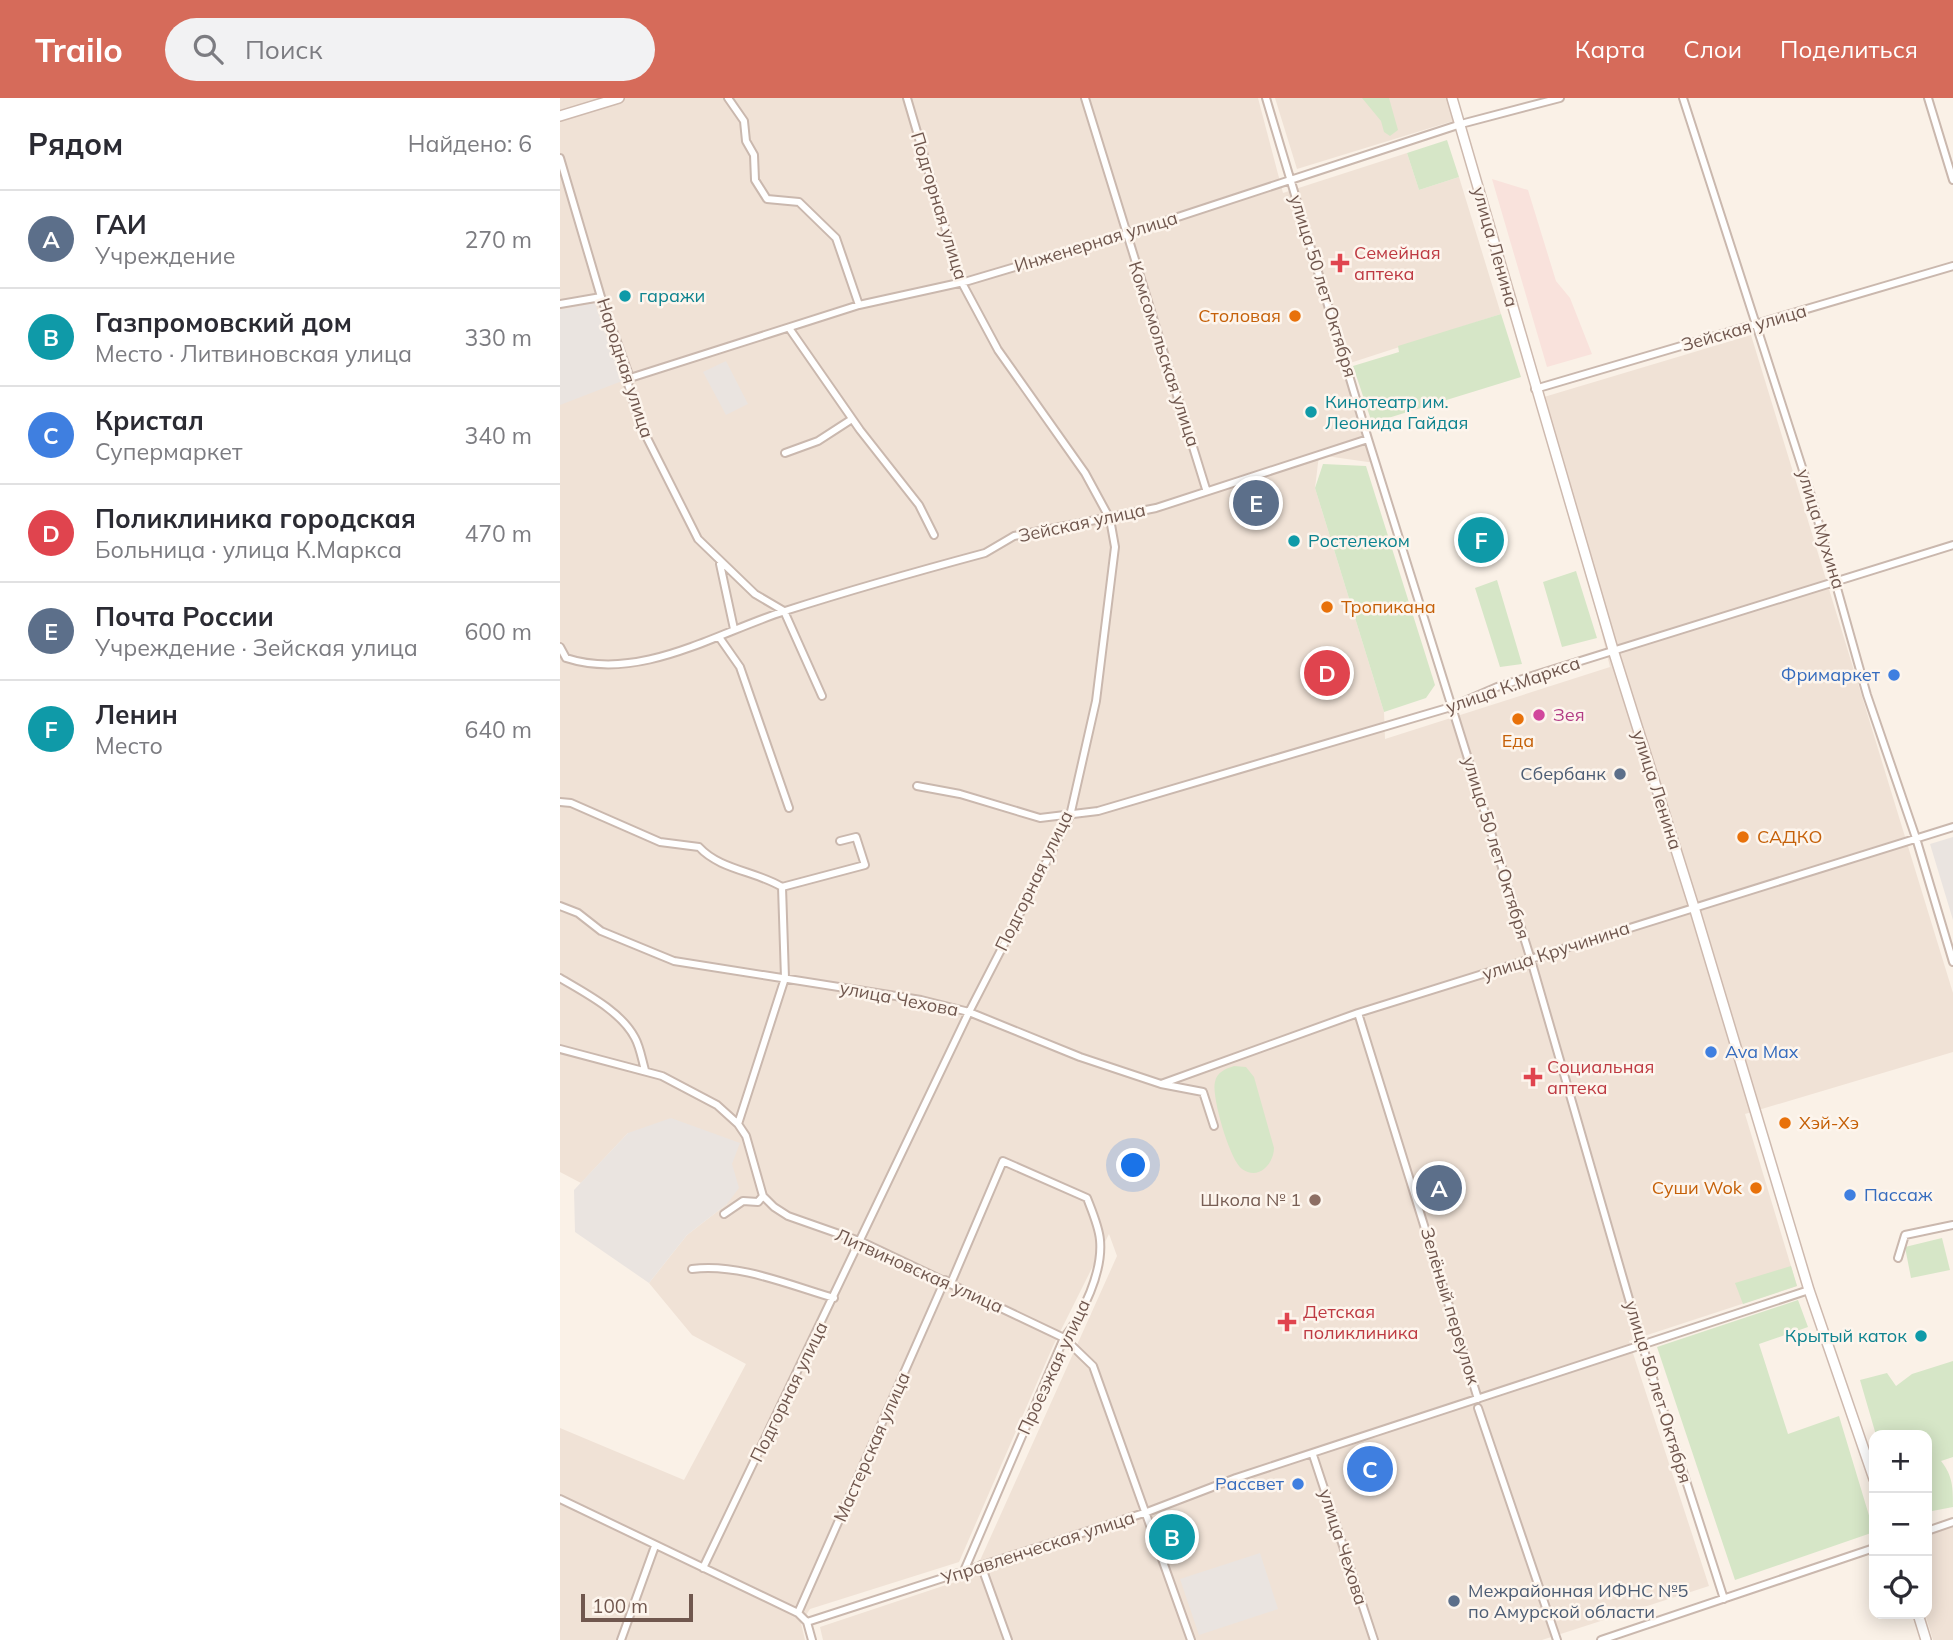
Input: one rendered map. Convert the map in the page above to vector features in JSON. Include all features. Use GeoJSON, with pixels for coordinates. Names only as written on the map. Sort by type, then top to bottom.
{"type":"FeatureCollection","features":[{"type":"Feature","properties":{"kind":"main road"},"geometry":{"type":"LineString","coordinates":[[560,116],[620,98]]}},
{"type":"Feature","properties":{"kind":"main road","name":"улица Ленина"},"geometry":{"type":"LineString","coordinates":[[1452,98],[1614,653],[1694,907],[1809,1290],[1869,1464]]}},
{"type":"Feature","properties":{"kind":"main road"},"geometry":{"type":"LineString","coordinates":[[1920,1619],[1926,1640]]}},
{"type":"Feature","properties":{"kind":"street"},"geometry":{"type":"LineString","coordinates":[[728,98],[744,121],[746,141],[754,155],[755,180],[767,199],[799,202],[836,238],[859,305]]}},
{"type":"Feature","properties":{"kind":"street","name":"Подгорная улица"},"geometry":{"type":"LineString","coordinates":[[703,1568],[862,1242],[969,1012],[1070,816],[1087,749],[1105,648],[1115,547],[1110,519],[1085,473],[998,350],[961,281],[907,98]]}},
{"type":"Feature","properties":{"kind":"street","name":"Комсомольская улица"},"geometry":{"type":"LineString","coordinates":[[1085,98],[1206,489]]}},
{"type":"Feature","properties":{"kind":"street","name":"улица 50 лет Октября"},"geometry":{"type":"LineString","coordinates":[[1266,98],[1368,439],[1531,960],[1642,1344],[1724,1600]]}},
{"type":"Feature","properties":{"kind":"street","name":"Инженерная улица"},"geometry":{"type":"LineString","coordinates":[[630,377],[859,305],[961,281],[1126,234],[1461,124],[1560,98]]}},
{"type":"Feature","properties":{"kind":"street","name":"улица Мухина"},"geometry":{"type":"LineString","coordinates":[[1683,98],[1836,583],[1867,695],[1916,838],[1953,962]]}},
{"type":"Feature","properties":{"kind":"street"},"geometry":{"type":"LineString","coordinates":[[1928,98],[1953,180]]}},
{"type":"Feature","properties":{"kind":"street","name":"Народная улица"},"geometry":{"type":"LineString","coordinates":[[560,158],[601,297],[630,377],[628,384],[641,426],[676,497],[698,538],[720,562],[755,594],[785,611]]}},
{"type":"Feature","properties":{"kind":"street","name":"Зейская улица"},"geometry":{"type":"LineString","coordinates":[[1535,388],[1953,266]]}},
{"type":"Feature","properties":{"kind":"street"},"geometry":{"type":"LineString","coordinates":[[560,304],[601,297]]}},
{"type":"Feature","properties":{"kind":"street"},"geometry":{"type":"LineString","coordinates":[[789,328],[852,419],[919,505],[934,535]]}},
{"type":"Feature","properties":{"kind":"street"},"geometry":{"type":"LineString","coordinates":[[785,453],[818,441],[852,419]]}},
{"type":"Feature","properties":{"kind":"street","name":"Зейская улица"},"geometry":{"type":"LineString","coordinates":[[560,647],[566,658],[589,665],[620,664],[670,654],[785,611],[985,553],[1014,536],[1156,508],[1206,489],[1368,439]]}},
{"type":"Feature","properties":{"kind":"street","name":"улица К.Маркса"},"geometry":{"type":"LineString","coordinates":[[917,786],[960,794],[1040,818],[1098,811],[1451,706],[1497,687],[1614,653],[1953,545]]}},
{"type":"Feature","properties":{"kind":"street","name":"Народная улица"},"geometry":{"type":"LineString","coordinates":[[720,562],[734,629]]}},
{"type":"Feature","properties":{"kind":"street"},"geometry":{"type":"LineString","coordinates":[[785,611],[822,696]]}},
{"type":"Feature","properties":{"kind":"street"},"geometry":{"type":"LineString","coordinates":[[719,637],[740,667],[789,808]]}},
{"type":"Feature","properties":{"kind":"street"},"geometry":{"type":"LineString","coordinates":[[560,802],[571,803],[660,842],[699,847],[709,859],[763,875],[782,887],[865,865],[856,837],[840,841]]}},
{"type":"Feature","properties":{"kind":"street","name":"улица Кручинина"},"geometry":{"type":"LineString","coordinates":[[1161,1084],[1358,1013],[1953,827]]}},
{"type":"Feature","properties":{"kind":"street"},"geometry":{"type":"LineString","coordinates":[[738,1124],[785,978],[782,887]]}},
{"type":"Feature","properties":{"kind":"street","name":"улица Чехова"},"geometry":{"type":"LineString","coordinates":[[560,906],[578,913],[601,931],[674,961],[921,1000],[969,1012],[1080,1057],[1161,1084],[1203,1092],[1214,1126]]}},
{"type":"Feature","properties":{"kind":"street"},"geometry":{"type":"LineString","coordinates":[[560,978],[593,998],[623,1023],[635,1037],[645,1070]]}},
{"type":"Feature","properties":{"kind":"street","name":"Зелёный переулок"},"geometry":{"type":"LineString","coordinates":[[1358,1013],[1478,1399]]}},
{"type":"Feature","properties":{"kind":"street"},"geometry":{"type":"LineString","coordinates":[[560,1049],[645,1070],[708,1100],[738,1124],[752,1151],[763,1196],[758,1202],[743,1201],[724,1214]]}},
{"type":"Feature","properties":{"kind":"street","name":"Мастерская улица"},"geometry":{"type":"LineString","coordinates":[[798,1614],[1003,1161],[1087,1198]]}},
{"type":"Feature","properties":{"kind":"street","name":"Литвиновская улица"},"geometry":{"type":"LineString","coordinates":[[763,1196],[788,1216],[862,1242],[1064,1338],[1093,1366],[1191,1640]]}},
{"type":"Feature","properties":{"kind":"street","name":"Проезжая улица"},"geometry":{"type":"LineString","coordinates":[[964,1571],[1064,1338],[1076,1322],[1098,1266],[1100,1240],[1087,1198]]}},
{"type":"Feature","properties":{"kind":"street"},"geometry":{"type":"LineString","coordinates":[[1898,1258],[1905,1235],[1953,1225]]}},
{"type":"Feature","properties":{"kind":"street"},"geometry":{"type":"LineString","coordinates":[[692,1269],[712,1267],[759,1276],[834,1298]]}},
{"type":"Feature","properties":{"kind":"street","name":"Управленческая улица"},"geometry":{"type":"LineString","coordinates":[[807,1622],[1147,1512],[1236,1478],[1313,1455],[1809,1290]]}},
{"type":"Feature","properties":{"kind":"street","name":"Зелёный переулок"},"geometry":{"type":"LineString","coordinates":[[1478,1408],[1557,1640]]}},
{"type":"Feature","properties":{"kind":"street","name":"улица Чехова"},"geometry":{"type":"LineString","coordinates":[[1313,1455],[1374,1640]]}},
{"type":"Feature","properties":{"kind":"street"},"geometry":{"type":"LineString","coordinates":[[560,1499],[798,1614],[807,1622],[812,1640]]}},
{"type":"Feature","properties":{"kind":"street"},"geometry":{"type":"LineString","coordinates":[[1932,1529],[1953,1522]]}},
{"type":"Feature","properties":{"kind":"street"},"geometry":{"type":"LineString","coordinates":[[621,1640],[655,1545]]}},
{"type":"Feature","properties":{"kind":"street"},"geometry":{"type":"LineString","coordinates":[[1601,1640],[1869,1550]]}},
{"type":"Feature","properties":{"kind":"street"},"geometry":{"type":"LineString","coordinates":[[982,1565],[1008,1640]]}},
{"type":"Feature","properties":{"kind":"shaded area"},"geometry":{"type":"Polygon","coordinates":[[[560,98],[1258,98],[1283,193],[1407,153],[1419,190],[1459,177],[1501,314],[1347,364],[1375,463],[1319,455],[1315,488],[1384,712],[1385,739],[1610,667],[1544,397],[1751,335],[1953,993],[1953,1052],[1745,1114],[1797,1286],[1629,1341],[1709,1586],[1542,1640],[823,1640],[820,1627],[973,1576],[1117,1256],[1109,1234],[1053,1346],[959,1562],[810,1609],[801,1623],[805,1640],[560,1640],[560,1428],[684,1480],[746,1364],[692,1335],[649,1283],[687,1235],[727,1204],[628,1133],[581,1183],[560,1172],[560,98]]]}},
{"type":"Feature","properties":{"kind":"shaded area"},"geometry":{"type":"Polygon","coordinates":[[[1275,98],[1447,98],[1453,121],[1297,169],[1275,98]]]}},
{"type":"Feature","properties":{"kind":"shaded area"},"geometry":{"type":"Polygon","coordinates":[[[1492,179],[1528,190],[1556,281],[1570,298],[1592,354],[1547,367],[1492,179]]]}},
{"type":"Feature","properties":{"kind":"shaded area"},"geometry":{"type":"Polygon","coordinates":[[[595,303],[622,381],[560,405],[560,310],[595,303]]]}},
{"type":"Feature","properties":{"kind":"shaded area"},"geometry":{"type":"Polygon","coordinates":[[[726,361],[748,404],[726,415],[703,372],[726,361]]]}},
{"type":"Feature","properties":{"kind":"shaded area"},"geometry":{"type":"Polygon","coordinates":[[[1953,837],[1953,920],[1930,844],[1953,837]]]}},
{"type":"Feature","properties":{"kind":"shaded area"},"geometry":{"type":"Polygon","coordinates":[[[671,1118],[740,1143],[732,1164],[739,1188],[727,1204],[687,1235],[649,1283],[575,1232],[574,1190],[628,1133],[671,1118]]]}},
{"type":"Feature","properties":{"kind":"shaded area"},"geometry":{"type":"Polygon","coordinates":[[[1953,1527],[1953,1640],[1933,1640],[1927,1619],[1932,1619],[1932,1533],[1953,1527]]]}},
{"type":"Feature","properties":{"kind":"shaded area"},"geometry":{"type":"Polygon","coordinates":[[[1260,1553],[1278,1609],[1199,1635],[1180,1579],[1260,1553]]]}},
{"type":"Feature","properties":{"kind":"green space"},"geometry":{"type":"Polygon","coordinates":[[[1362,98],[1389,98],[1398,130],[1390,136],[1384,132],[1381,121],[1362,98]]]}},
{"type":"Feature","properties":{"kind":"green space"},"geometry":{"type":"Polygon","coordinates":[[[1447,140],[1459,177],[1419,190],[1407,153],[1447,140]]]}},
{"type":"Feature","properties":{"kind":"green space"},"geometry":{"type":"Polygon","coordinates":[[[1501,314],[1521,377],[1372,423],[1353,366],[1399,352],[1398,346],[1501,314]]]}},
{"type":"Feature","properties":{"kind":"green space"},"geometry":{"type":"Polygon","coordinates":[[[1323,464],[1366,466],[1435,685],[1426,698],[1384,712],[1315,488],[1323,464]]]}},
{"type":"Feature","properties":{"kind":"green space"},"geometry":{"type":"Polygon","coordinates":[[[1576,571],[1597,638],[1562,647],[1543,582],[1576,571]]]}},
{"type":"Feature","properties":{"kind":"green space"},"geometry":{"type":"Polygon","coordinates":[[[1497,580],[1522,664],[1500,667],[1475,588],[1497,580]]]}},
{"type":"Feature","properties":{"kind":"green space"},"geometry":{"type":"Polygon","coordinates":[[[1234,1066],[1246,1067],[1254,1077],[1274,1148],[1271,1159],[1260,1172],[1248,1172],[1237,1164],[1222,1128],[1215,1082],[1222,1071],[1234,1066]]]}},
{"type":"Feature","properties":{"kind":"green space"},"geometry":{"type":"Polygon","coordinates":[[[1942,1238],[1950,1270],[1911,1278],[1905,1247],[1942,1238]]]}},
{"type":"Feature","properties":{"kind":"green space"},"geometry":{"type":"Polygon","coordinates":[[[1791,1266],[1797,1286],[1743,1304],[1735,1283],[1791,1266]]]}},
{"type":"Feature","properties":{"kind":"green space"},"geometry":{"type":"Polygon","coordinates":[[[1798,1300],[1808,1327],[1759,1344],[1788,1434],[1839,1416],[1869,1515],[1869,1534],[1735,1580],[1657,1347],[1798,1300]]]}},
{"type":"Feature","properties":{"kind":"green space"},"geometry":{"type":"Polygon","coordinates":[[[1953,1361],[1953,1457],[1941,1461],[1952,1482],[1953,1507],[1932,1511],[1932,1430],[1875,1430],[1860,1380],[1887,1373],[1896,1386],[1912,1374],[1953,1361]]]}},
{"type":"Feature","properties":{"kind":"place","name":"Семейная аптека"},"geometry":{"type":"Point","coordinates":[1340,263]}},
{"type":"Feature","properties":{"kind":"place","name":"гаражи"},"geometry":{"type":"Point","coordinates":[625,296]}},
{"type":"Feature","properties":{"kind":"place","name":"Столовая"},"geometry":{"type":"Point","coordinates":[1295,316]}},
{"type":"Feature","properties":{"kind":"place","name":"Кинотеатр им. Леонида Гайдая"},"geometry":{"type":"Point","coordinates":[1311,412]}},
{"type":"Feature","properties":{"kind":"place","name":"Почта России"},"geometry":{"type":"Point","coordinates":[1256,503]}},
{"type":"Feature","properties":{"kind":"place","name":"Ленин"},"geometry":{"type":"Point","coordinates":[1481,540]}},
{"type":"Feature","properties":{"kind":"place","name":"Ростелеком"},"geometry":{"type":"Point","coordinates":[1294,541]}},
{"type":"Feature","properties":{"kind":"place","name":"Тропикана"},"geometry":{"type":"Point","coordinates":[1327,607]}},
{"type":"Feature","properties":{"kind":"place","name":"Поликлиника городская"},"geometry":{"type":"Point","coordinates":[1327,673]}},
{"type":"Feature","properties":{"kind":"place","name":"Фримаркет"},"geometry":{"type":"Point","coordinates":[1894,675]}},
{"type":"Feature","properties":{"kind":"place","name":"Зея"},"geometry":{"type":"Point","coordinates":[1539,715]}},
{"type":"Feature","properties":{"kind":"place","name":"Еда"},"geometry":{"type":"Point","coordinates":[1518,719]}},
{"type":"Feature","properties":{"kind":"place","name":"Сбербанк"},"geometry":{"type":"Point","coordinates":[1620,774]}},
{"type":"Feature","properties":{"kind":"place","name":"САДКО"},"geometry":{"type":"Point","coordinates":[1743,837]}},
{"type":"Feature","properties":{"kind":"place","name":"Ava Max"},"geometry":{"type":"Point","coordinates":[1711,1052]}},
{"type":"Feature","properties":{"kind":"place","name":"Социальная аптека"},"geometry":{"type":"Point","coordinates":[1533,1077]}},
{"type":"Feature","properties":{"kind":"place","name":"Хэй-Хэ"},"geometry":{"type":"Point","coordinates":[1785,1123]}},
{"type":"Feature","properties":{"kind":"place","name":"ГАИ"},"geometry":{"type":"Point","coordinates":[1439,1188]}},
{"type":"Feature","properties":{"kind":"place","name":"Суши Wok"},"geometry":{"type":"Point","coordinates":[1756,1188]}},
{"type":"Feature","properties":{"kind":"place","name":"Пассаж"},"geometry":{"type":"Point","coordinates":[1850,1195]}},
{"type":"Feature","properties":{"kind":"place","name":"Школа № 1"},"geometry":{"type":"Point","coordinates":[1315,1200]}},
{"type":"Feature","properties":{"kind":"place","name":"Детская поликлиника"},"geometry":{"type":"Point","coordinates":[1287,1322]}},
{"type":"Feature","properties":{"kind":"place","name":"Крытый каток"},"geometry":{"type":"Point","coordinates":[1921,1336]}},
{"type":"Feature","properties":{"kind":"place","name":"Кристал"},"geometry":{"type":"Point","coordinates":[1370,1469]}},
{"type":"Feature","properties":{"kind":"place","name":"Рассвет"},"geometry":{"type":"Point","coordinates":[1298,1484]}},
{"type":"Feature","properties":{"kind":"place","name":"Газпромовский дом"},"geometry":{"type":"Point","coordinates":[1172,1537]}},
{"type":"Feature","properties":{"kind":"place","name":"Межрайонная ИФНС №5 по Амурской области"},"geometry":{"type":"Point","coordinates":[1454,1601]}}]}
